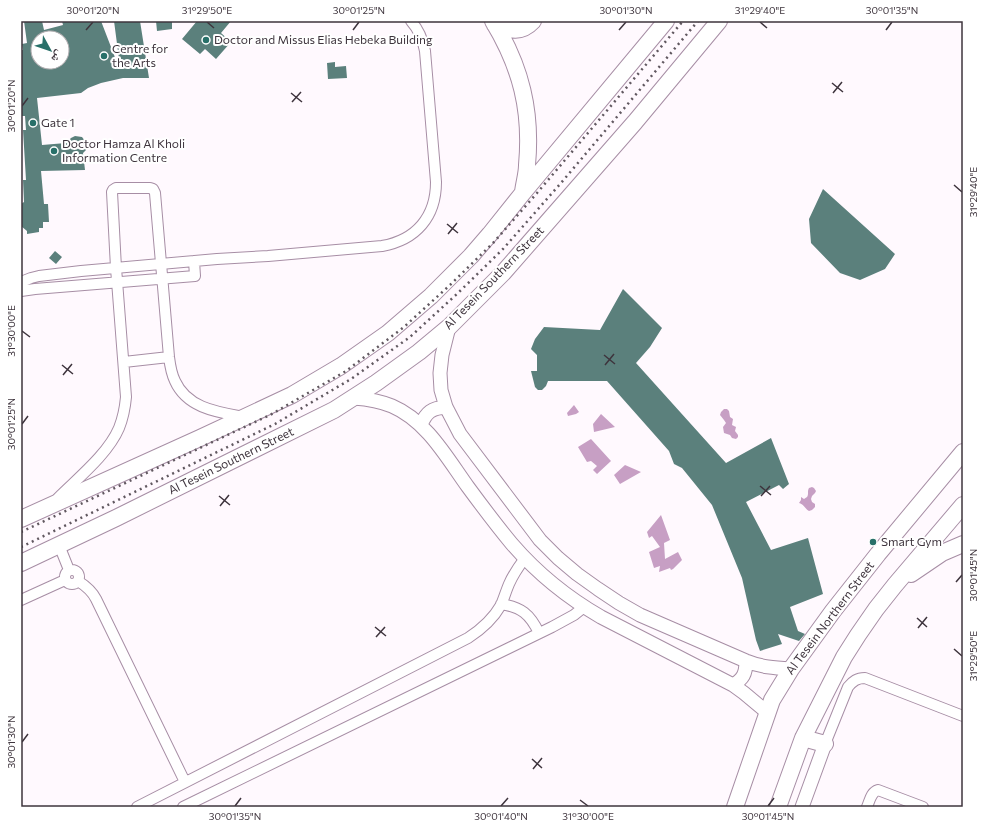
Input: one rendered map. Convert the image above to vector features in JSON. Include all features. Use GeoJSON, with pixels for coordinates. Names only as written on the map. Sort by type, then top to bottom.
{"type":"FeatureCollection","features":[{"type":"Feature","properties":{"kind":"main road"},"geometry":{"type":"LineString","coordinates":[[494,23],[508,30],[517,30],[526,28],[533,21]]}},
{"type":"Feature","properties":{"kind":"main road"},"geometry":{"type":"LineString","coordinates":[[21,519],[292,395],[347,362],[388,333],[452,277],[490,234],[666,21]]}},
{"type":"Feature","properties":{"kind":"main road","name":"Al Tesein Southern Street"},"geometry":{"type":"LineString","coordinates":[[21,563],[320,417],[354,398],[398,368],[449,327],[503,273],[635,122],[719,21]]}},
{"type":"Feature","properties":{"kind":"main road"},"geometry":{"type":"LineString","coordinates":[[494,23],[510,51],[520,78],[527,109],[529,138],[527,166],[522,194]]}},
{"type":"Feature","properties":{"kind":"main road","name":"Al Tesein Northern Street"},"geometry":{"type":"LineString","coordinates":[[735,807],[772,700],[790,669],[878,554],[963,452]]}},
{"type":"Feature","properties":{"kind":"main road"},"geometry":{"type":"LineString","coordinates":[[778,807],[802,738],[844,657],[876,609],[963,505]]}},
{"type":"Feature","properties":{"kind":"main road"},"geometry":{"type":"LineString","coordinates":[[895,585],[942,553],[963,544]]}},
{"type":"Feature","properties":{"kind":"main road"},"geometry":{"type":"LineString","coordinates":[[802,738],[825,744]]}},
{"type":"Feature","properties":{"kind":"street"},"geometry":{"type":"LineString","coordinates":[[21,282],[39,276],[60,273],[382,246],[390,245],[406,238],[419,228],[429,215],[436,195],[425,51],[421,36],[410,21]]}},
{"type":"Feature","properties":{"kind":"street"},"geometry":{"type":"LineString","coordinates":[[49,507],[102,453],[114,437],[125,408],[126,397],[124,362],[116,268],[112,192],[116,188],[150,188],[155,193],[169,357],[174,380],[184,395],[199,406],[245,417]]}},
{"type":"Feature","properties":{"kind":"street"},"geometry":{"type":"LineString","coordinates":[[21,292],[35,289],[195,276],[194,261]]}},
{"type":"Feature","properties":{"kind":"street"},"geometry":{"type":"LineString","coordinates":[[81,271],[83,285]]}},
{"type":"Feature","properties":{"kind":"street"},"geometry":{"type":"LineString","coordinates":[[60,273],[62,287]]}},
{"type":"Feature","properties":{"kind":"street"},"geometry":{"type":"LineString","coordinates":[[449,327],[442,355],[440,373],[441,390],[446,407],[454,424],[465,440],[540,540],[577,574],[619,603],[640,615],[746,661],[760,666],[790,669]]}},
{"type":"Feature","properties":{"kind":"street"},"geometry":{"type":"LineString","coordinates":[[124,362],[169,357]]}},
{"type":"Feature","properties":{"kind":"street"},"geometry":{"type":"LineString","coordinates":[[354,398],[378,401],[393,406],[407,414],[421,426],[442,451],[513,546],[535,568],[563,592],[584,607],[630,633],[733,685],[768,713]]}},
{"type":"Feature","properties":{"kind":"street"},"geometry":{"type":"LineString","coordinates":[[421,426],[424,418],[430,412],[438,408],[446,407]]}},
{"type":"Feature","properties":{"kind":"street"},"geometry":{"type":"LineString","coordinates":[[59,545],[67,575],[66,582],[71,585],[78,581],[94,594],[185,782]]}},
{"type":"Feature","properties":{"kind":"street"},"geometry":{"type":"LineString","coordinates":[[137,807],[156,803],[185,782],[468,638],[487,623],[496,612],[513,576],[525,558]]}},
{"type":"Feature","properties":{"kind":"street"},"geometry":{"type":"LineString","coordinates":[[21,600],[67,575]]}},
{"type":"Feature","properties":{"kind":"street"},"geometry":{"type":"LineString","coordinates":[[501,604],[520,609],[528,616],[539,633]]}},
{"type":"Feature","properties":{"kind":"street"},"geometry":{"type":"LineString","coordinates":[[183,807],[563,622],[584,607]]}},
{"type":"Feature","properties":{"kind":"street"},"geometry":{"type":"LineString","coordinates":[[733,685],[744,676],[746,661]]}},
{"type":"Feature","properties":{"kind":"street"},"geometry":{"type":"LineString","coordinates":[[802,807],[848,687],[855,680],[865,678],[963,716]]}},
{"type":"Feature","properties":{"kind":"street"},"geometry":{"type":"LineString","coordinates":[[867,807],[872,793],[876,790],[923,807]]}},
{"type":"Feature","properties":{"kind":"shaded area"},"geometry":{"type":"Polygon","coordinates":[[[574,405],[579,412],[568,416],[567,413],[574,405]]]}},
{"type":"Feature","properties":{"kind":"shaded area"},"geometry":{"type":"Polygon","coordinates":[[[724,409],[729,411],[730,417],[733,419],[732,425],[736,427],[735,431],[738,435],[736,439],[724,433],[723,427],[726,423],[720,415],[724,409]]]}},
{"type":"Feature","properties":{"kind":"shaded area"},"geometry":{"type":"Polygon","coordinates":[[[601,414],[615,427],[594,432],[593,424],[601,414]]]}},
{"type":"Feature","properties":{"kind":"shaded area"},"geometry":{"type":"Polygon","coordinates":[[[591,439],[611,461],[597,474],[593,470],[597,466],[591,461],[587,462],[578,447],[591,439]]]}},
{"type":"Feature","properties":{"kind":"shaded area"},"geometry":{"type":"Polygon","coordinates":[[[625,465],[641,472],[620,484],[614,475],[625,465]]]}},
{"type":"Feature","properties":{"kind":"shaded area"},"geometry":{"type":"Polygon","coordinates":[[[812,487],[816,491],[811,499],[815,504],[815,507],[809,511],[799,503],[801,497],[804,499],[807,497],[808,489],[812,487]]]}},
{"type":"Feature","properties":{"kind":"shaded area"},"geometry":{"type":"Polygon","coordinates":[[[661,515],[670,540],[664,543],[665,559],[678,552],[682,560],[673,569],[671,570],[670,568],[659,572],[660,566],[654,568],[649,552],[660,547],[652,536],[649,538],[647,532],[661,515]]]}},
{"type":"Feature","properties":{"kind":"building"},"geometry":{"type":"Polygon","coordinates":[[[24,21],[42,21],[44,30],[63,25],[62,21],[101,21],[116,60],[119,59],[114,21],[140,21],[149,78],[123,78],[101,83],[88,88],[81,93],[37,98],[42,145],[66,143],[75,136],[82,137],[87,145],[86,150],[83,153],[85,170],[41,171],[44,204],[48,204],[49,222],[43,222],[43,228],[39,228],[39,232],[27,234],[27,231],[21,226],[21,204],[24,202],[23,180],[26,180],[23,130],[26,130],[25,116],[21,116],[22,44],[27,43],[24,21]]]}},
{"type":"Feature","properties":{"kind":"building"},"geometry":{"type":"Polygon","coordinates":[[[156,21],[172,21],[172,29],[157,31],[156,21]]]}},
{"type":"Feature","properties":{"kind":"building","name":"Doctor and Missus Elias Hebeka Building"},"geometry":{"type":"Polygon","coordinates":[[[197,21],[231,21],[221,33],[231,42],[216,59],[205,49],[200,54],[182,39],[197,21]]]}},
{"type":"Feature","properties":{"kind":"building"},"geometry":{"type":"Polygon","coordinates":[[[335,62],[335,67],[346,66],[347,78],[328,79],[327,63],[335,62]]]}},
{"type":"Feature","properties":{"kind":"building"},"geometry":{"type":"Polygon","coordinates":[[[823,189],[895,254],[885,269],[860,280],[840,273],[811,243],[809,219],[823,189]]]}},
{"type":"Feature","properties":{"kind":"building"},"geometry":{"type":"Polygon","coordinates":[[[55,251],[62,257],[56,264],[49,258],[55,251]]]}},
{"type":"Feature","properties":{"kind":"building"},"geometry":{"type":"Polygon","coordinates":[[[623,289],[662,328],[650,347],[636,363],[726,463],[771,438],[789,484],[783,489],[779,485],[746,502],[771,550],[808,538],[823,594],[790,607],[798,631],[805,634],[799,641],[778,634],[782,644],[760,651],[756,640],[742,578],[712,505],[682,468],[674,464],[669,451],[607,381],[548,381],[542,390],[538,390],[535,387],[531,371],[537,371],[537,355],[531,349],[535,339],[544,327],[600,330],[623,289]]]}},
{"type":"Feature","properties":{"kind":"railway"},"geometry":{"type":"LineString","coordinates":[[21,532],[270,415],[346,371],[404,327],[494,242],[683,21]]}},
{"type":"Feature","properties":{"kind":"railway"},"geometry":{"type":"LineString","coordinates":[[21,547],[275,424],[351,379],[410,337],[503,249],[698,21]]}},
{"type":"Feature","properties":{"kind":"place","name":"Doctor and Missus Elias Hebeka Building"},"geometry":{"type":"Point","coordinates":[206,40]}},
{"type":"Feature","properties":{"kind":"place","name":"Centre for the Arts"},"geometry":{"type":"Point","coordinates":[104,56]}},
{"type":"Feature","properties":{"kind":"place","name":"Gate 1"},"geometry":{"type":"Point","coordinates":[33,123]}},
{"type":"Feature","properties":{"kind":"place","name":"Doctor Hamza Al Kholi Information Centre"},"geometry":{"type":"Point","coordinates":[54,151]}},
{"type":"Feature","properties":{"kind":"place","name":"Smart Gym"},"geometry":{"type":"Point","coordinates":[873,542]}}]}
